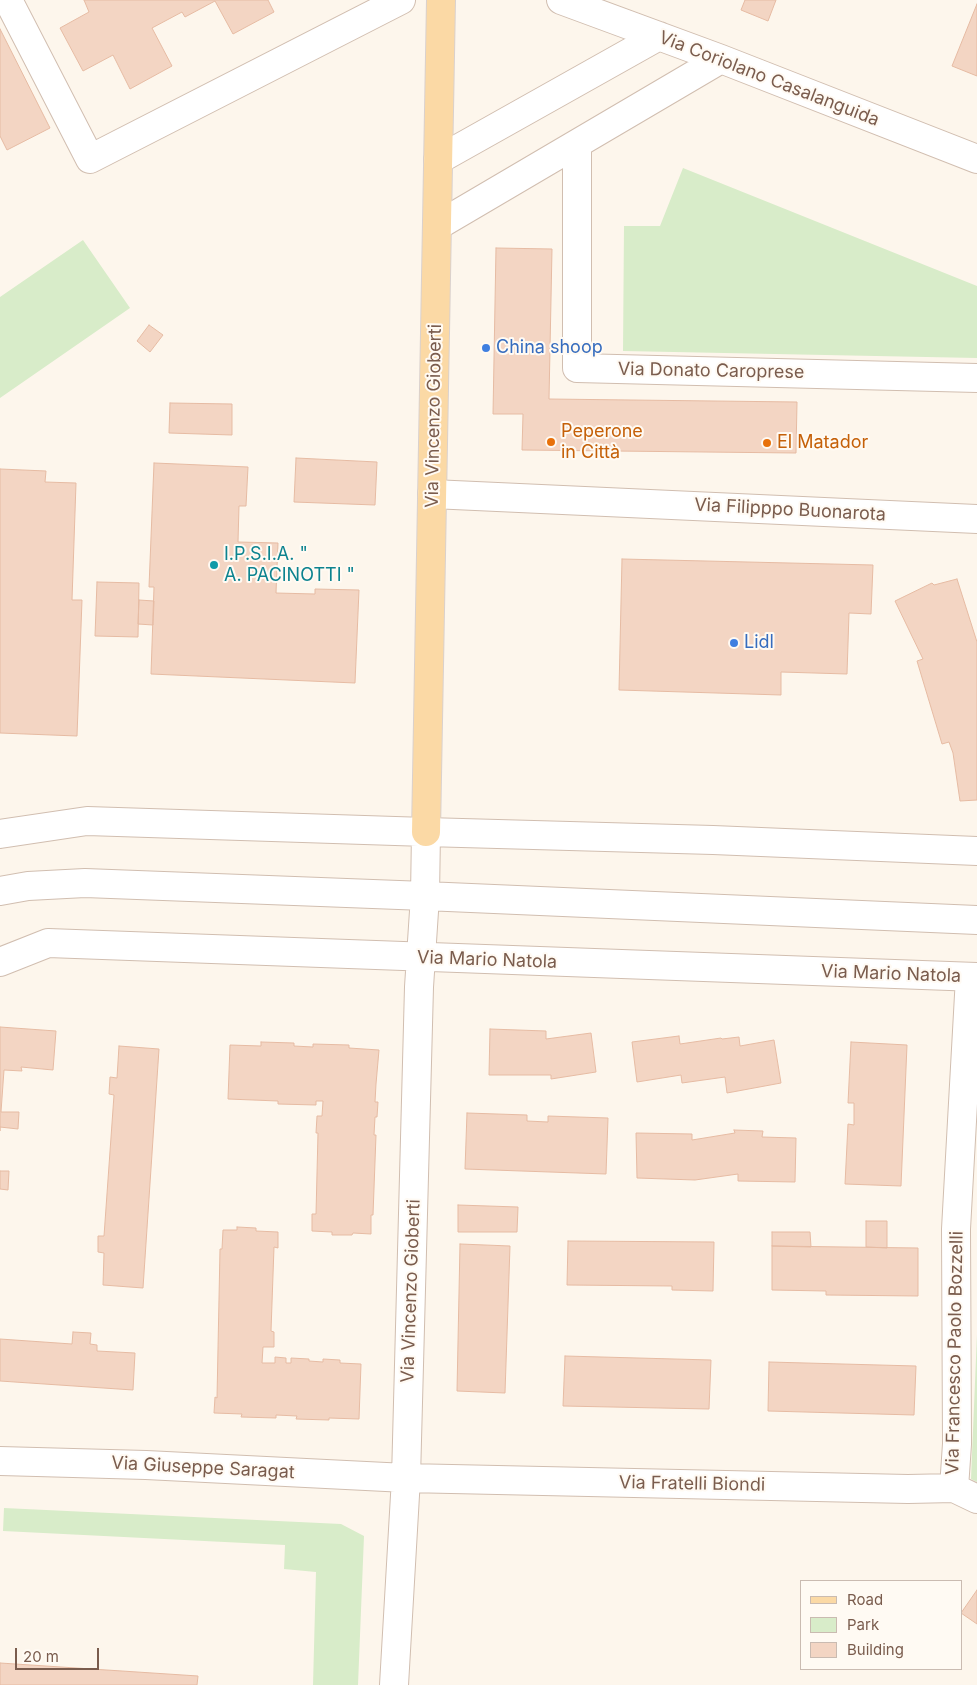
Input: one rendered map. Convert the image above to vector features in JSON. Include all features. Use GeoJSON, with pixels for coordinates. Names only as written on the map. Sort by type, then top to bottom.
{"type":"FeatureCollection","features":[{"type":"Feature","properties":{"kind":"main road","name":"Via Vincenzo Gioberti"},"geometry":{"type":"LineString","coordinates":[[426,832],[441,0]]}},
{"type":"Feature","properties":{"kind":"street"},"geometry":{"type":"LineString","coordinates":[[8,0],[90,159],[402,0]]}},
{"type":"Feature","properties":{"kind":"street","name":"Via Coriolano Casalanguida"},"geometry":{"type":"LineString","coordinates":[[561,0],[721,59],[977,159]]}},
{"type":"Feature","properties":{"kind":"street"},"geometry":{"type":"LineString","coordinates":[[438,160],[659,36]]}},
{"type":"Feature","properties":{"kind":"street"},"geometry":{"type":"LineString","coordinates":[[437,226],[721,59]]}},
{"type":"Feature","properties":{"kind":"street","name":"Via Donato Caroprese"},"geometry":{"type":"LineString","coordinates":[[576,145],[577,368],[977,378]]}},
{"type":"Feature","properties":{"kind":"street","name":"Via Filipppo Buonarota"},"geometry":{"type":"LineString","coordinates":[[432,494],[977,519]]}},
{"type":"Feature","properties":{"kind":"street"},"geometry":{"type":"LineString","coordinates":[[0,834],[86,821],[742,840],[977,851]]}},
{"type":"Feature","properties":{"kind":"street","name":"Via Vincenzo Gioberti"},"geometry":{"type":"LineString","coordinates":[[394,1685],[406,1478],[420,958],[425,896],[426,832]]}},
{"type":"Feature","properties":{"kind":"street"},"geometry":{"type":"LineString","coordinates":[[0,891],[28,886],[86,883],[977,920]]}},
{"type":"Feature","properties":{"kind":"street","name":"Via Mario Natola"},"geometry":{"type":"LineString","coordinates":[[0,962],[48,943],[974,977]]}},
{"type":"Feature","properties":{"kind":"street","name":"Via Francesco Paolo Bozzelli"},"geometry":{"type":"LineString","coordinates":[[965,1494],[957,1444],[967,1219],[974,977]]}},
{"type":"Feature","properties":{"kind":"street","name":"Via Giuseppe Saragat"},"geometry":{"type":"LineString","coordinates":[[0,1461],[146,1465],[406,1478]]}},
{"type":"Feature","properties":{"kind":"street","name":"Via Fratelli Biondi"},"geometry":{"type":"LineString","coordinates":[[406,1478],[908,1489],[965,1494]]}},
{"type":"Feature","properties":{"kind":"green space"},"geometry":{"type":"Polygon","coordinates":[[[683,168],[977,286],[977,358],[623,351],[624,226],[660,226],[683,168]]]}},
{"type":"Feature","properties":{"kind":"green space"},"geometry":{"type":"Polygon","coordinates":[[[83,240],[130,308],[0,398],[0,297],[83,240]]]}},
{"type":"Feature","properties":{"kind":"green space"},"geometry":{"type":"Polygon","coordinates":[[[977,1334],[977,1482],[971,1479],[977,1334]]]}},
{"type":"Feature","properties":{"kind":"green space"},"geometry":{"type":"Polygon","coordinates":[[[4,1508],[341,1524],[364,1536],[358,1685],[313,1685],[316,1572],[284,1569],[285,1545],[3,1531],[4,1508]]]}},
{"type":"Feature","properties":{"kind":"building"},"geometry":{"type":"Polygon","coordinates":[[[84,0],[268,0],[274,12],[233,34],[215,1],[185,17],[182,12],[152,28],[172,66],[130,89],[113,55],[83,71],[60,28],[89,12],[84,0]]]}},
{"type":"Feature","properties":{"kind":"building"},"geometry":{"type":"Polygon","coordinates":[[[745,0],[776,0],[768,21],[741,10],[745,0]]]}},
{"type":"Feature","properties":{"kind":"building"},"geometry":{"type":"Polygon","coordinates":[[[977,4],[977,76],[952,66],[977,4]]]}},
{"type":"Feature","properties":{"kind":"building"},"geometry":{"type":"Polygon","coordinates":[[[0,29],[50,128],[7,150],[0,136],[0,29]]]}},
{"type":"Feature","properties":{"kind":"building"},"geometry":{"type":"Polygon","coordinates":[[[496,248],[552,249],[549,399],[797,402],[796,453],[522,450],[523,414],[493,414],[496,248]]]}},
{"type":"Feature","properties":{"kind":"building"},"geometry":{"type":"Polygon","coordinates":[[[149,325],[163,335],[150,352],[137,341],[149,325]]]}},
{"type":"Feature","properties":{"kind":"building"},"geometry":{"type":"Polygon","coordinates":[[[170,403],[232,404],[232,435],[169,433],[170,403]]]}},
{"type":"Feature","properties":{"kind":"building"},"geometry":{"type":"Polygon","coordinates":[[[296,458],[377,462],[375,505],[294,502],[296,458]]]}},
{"type":"Feature","properties":{"kind":"building","name":"I.P.S.I.A. \" A. PACINOTTI \""},"geometry":{"type":"Polygon","coordinates":[[[154,463],[248,467],[246,506],[239,506],[238,542],[278,543],[276,593],[315,594],[315,589],[359,590],[355,683],[151,674],[154,587],[149,587],[154,463]]]}},
{"type":"Feature","properties":{"kind":"building"},"geometry":{"type":"Polygon","coordinates":[[[0,469],[46,471],[45,482],[76,483],[72,600],[82,600],[77,736],[0,733],[0,469]]]}},
{"type":"Feature","properties":{"kind":"building","name":"Lidl"},"geometry":{"type":"Polygon","coordinates":[[[622,559],[873,565],[871,614],[849,613],[847,674],[781,672],[781,695],[619,690],[622,559]]]}},
{"type":"Feature","properties":{"kind":"building"},"geometry":{"type":"Polygon","coordinates":[[[957,579],[977,642],[977,800],[960,801],[953,753],[949,742],[942,744],[917,661],[923,659],[895,601],[932,583],[934,585],[957,579]]]}},
{"type":"Feature","properties":{"kind":"building"},"geometry":{"type":"Polygon","coordinates":[[[97,582],[139,583],[138,637],[95,636],[97,582]]]}},
{"type":"Feature","properties":{"kind":"building"},"geometry":{"type":"Polygon","coordinates":[[[139,600],[154,601],[153,625],[138,624],[139,600]]]}},
{"type":"Feature","properties":{"kind":"building"},"geometry":{"type":"Polygon","coordinates":[[[0,1027],[56,1031],[53,1070],[21,1067],[22,1071],[4,1070],[1,1112],[19,1112],[18,1129],[0,1127],[0,1027]]]}},
{"type":"Feature","properties":{"kind":"building"},"geometry":{"type":"Polygon","coordinates":[[[490,1029],[546,1031],[546,1039],[591,1033],[596,1072],[551,1079],[551,1075],[489,1075],[490,1029]]]}},
{"type":"Feature","properties":{"kind":"building"},"geometry":{"type":"Polygon","coordinates":[[[679,1036],[680,1044],[739,1037],[740,1046],[774,1040],[781,1083],[727,1093],[725,1077],[682,1083],[681,1075],[637,1082],[632,1042],[679,1036]]]}},
{"type":"Feature","properties":{"kind":"building"},"geometry":{"type":"Polygon","coordinates":[[[261,1042],[294,1043],[294,1046],[313,1047],[313,1044],[349,1045],[349,1048],[379,1050],[375,1102],[378,1102],[374,1135],[376,1135],[371,1234],[332,1235],[332,1232],[312,1231],[312,1214],[316,1214],[317,1116],[322,1116],[323,1101],[316,1101],[316,1105],[278,1104],[278,1101],[228,1099],[230,1045],[261,1046],[261,1042]]]}},
{"type":"Feature","properties":{"kind":"building"},"geometry":{"type":"Polygon","coordinates":[[[851,1042],[907,1045],[901,1186],[845,1184],[848,1124],[854,1125],[854,1103],[848,1103],[851,1042]]]}},
{"type":"Feature","properties":{"kind":"building"},"geometry":{"type":"Polygon","coordinates":[[[119,1046],[159,1049],[143,1288],[103,1285],[104,1253],[98,1252],[98,1236],[104,1236],[114,1095],[109,1094],[110,1077],[117,1078],[119,1046]]]}},
{"type":"Feature","properties":{"kind":"building"},"geometry":{"type":"Polygon","coordinates":[[[467,1113],[527,1115],[527,1121],[548,1122],[548,1116],[608,1118],[606,1174],[465,1169],[467,1113]]]}},
{"type":"Feature","properties":{"kind":"building"},"geometry":{"type":"Polygon","coordinates":[[[734,1130],[763,1131],[762,1137],[796,1138],[795,1182],[738,1181],[738,1174],[695,1180],[637,1178],[636,1133],[692,1134],[692,1140],[735,1133],[734,1130]]]}},
{"type":"Feature","properties":{"kind":"building"},"geometry":{"type":"Polygon","coordinates":[[[0,1171],[9,1171],[8,1190],[0,1189],[0,1171]]]}},
{"type":"Feature","properties":{"kind":"building"},"geometry":{"type":"Polygon","coordinates":[[[458,1205],[518,1207],[517,1232],[458,1232],[458,1205]]]}},
{"type":"Feature","properties":{"kind":"building"},"geometry":{"type":"Polygon","coordinates":[[[866,1221],[887,1221],[887,1248],[866,1247],[866,1221]]]}},
{"type":"Feature","properties":{"kind":"building"},"geometry":{"type":"Polygon","coordinates":[[[237,1227],[256,1228],[256,1231],[278,1232],[278,1248],[274,1247],[271,1331],[274,1332],[274,1347],[263,1347],[262,1363],[275,1363],[275,1357],[286,1358],[286,1363],[291,1363],[291,1358],[323,1362],[323,1359],[340,1360],[340,1363],[361,1364],[359,1419],[296,1419],[297,1416],[276,1415],[276,1418],[241,1417],[242,1414],[214,1413],[215,1397],[217,1398],[220,1249],[222,1249],[223,1230],[237,1230],[237,1227]]]}},
{"type":"Feature","properties":{"kind":"building"},"geometry":{"type":"Polygon","coordinates":[[[772,1232],[810,1232],[811,1247],[772,1246],[772,1232]]]}},
{"type":"Feature","properties":{"kind":"building"},"geometry":{"type":"Polygon","coordinates":[[[568,1241],[714,1242],[713,1291],[672,1290],[672,1286],[567,1285],[568,1241]]]}},
{"type":"Feature","properties":{"kind":"building"},"geometry":{"type":"Polygon","coordinates":[[[460,1244],[510,1246],[505,1393],[457,1391],[460,1244]]]}},
{"type":"Feature","properties":{"kind":"building"},"geometry":{"type":"Polygon","coordinates":[[[772,1246],[918,1248],[918,1296],[826,1295],[826,1291],[772,1290],[772,1246]]]}},
{"type":"Feature","properties":{"kind":"building"},"geometry":{"type":"Polygon","coordinates":[[[73,1332],[91,1333],[90,1344],[97,1345],[97,1351],[135,1353],[133,1390],[0,1381],[0,1339],[72,1344],[73,1332]]]}},
{"type":"Feature","properties":{"kind":"building"},"geometry":{"type":"Polygon","coordinates":[[[565,1356],[711,1360],[709,1409],[563,1406],[565,1356]]]}},
{"type":"Feature","properties":{"kind":"building"},"geometry":{"type":"Polygon","coordinates":[[[769,1362],[916,1366],[914,1415],[768,1411],[769,1362]]]}},
{"type":"Feature","properties":{"kind":"building"},"geometry":{"type":"Polygon","coordinates":[[[977,1590],[977,1624],[962,1614],[977,1590]]]}},
{"type":"Feature","properties":{"kind":"building"},"geometry":{"type":"Polygon","coordinates":[[[0,1663],[198,1676],[197,1685],[0,1685],[0,1663]]]}},
{"type":"Feature","properties":{"kind":"place","name":"China shoop"},"geometry":{"type":"Point","coordinates":[486,348]}},
{"type":"Feature","properties":{"kind":"place","name":"Peperone in Città"},"geometry":{"type":"Point","coordinates":[551,442]}},
{"type":"Feature","properties":{"kind":"place","name":"El Matador"},"geometry":{"type":"Point","coordinates":[767,443]}},
{"type":"Feature","properties":{"kind":"place","name":"I.P.S.I.A. \" A. PACINOTTI \""},"geometry":{"type":"Point","coordinates":[214,565]}},
{"type":"Feature","properties":{"kind":"place","name":"Lidl"},"geometry":{"type":"Point","coordinates":[734,643]}}]}
